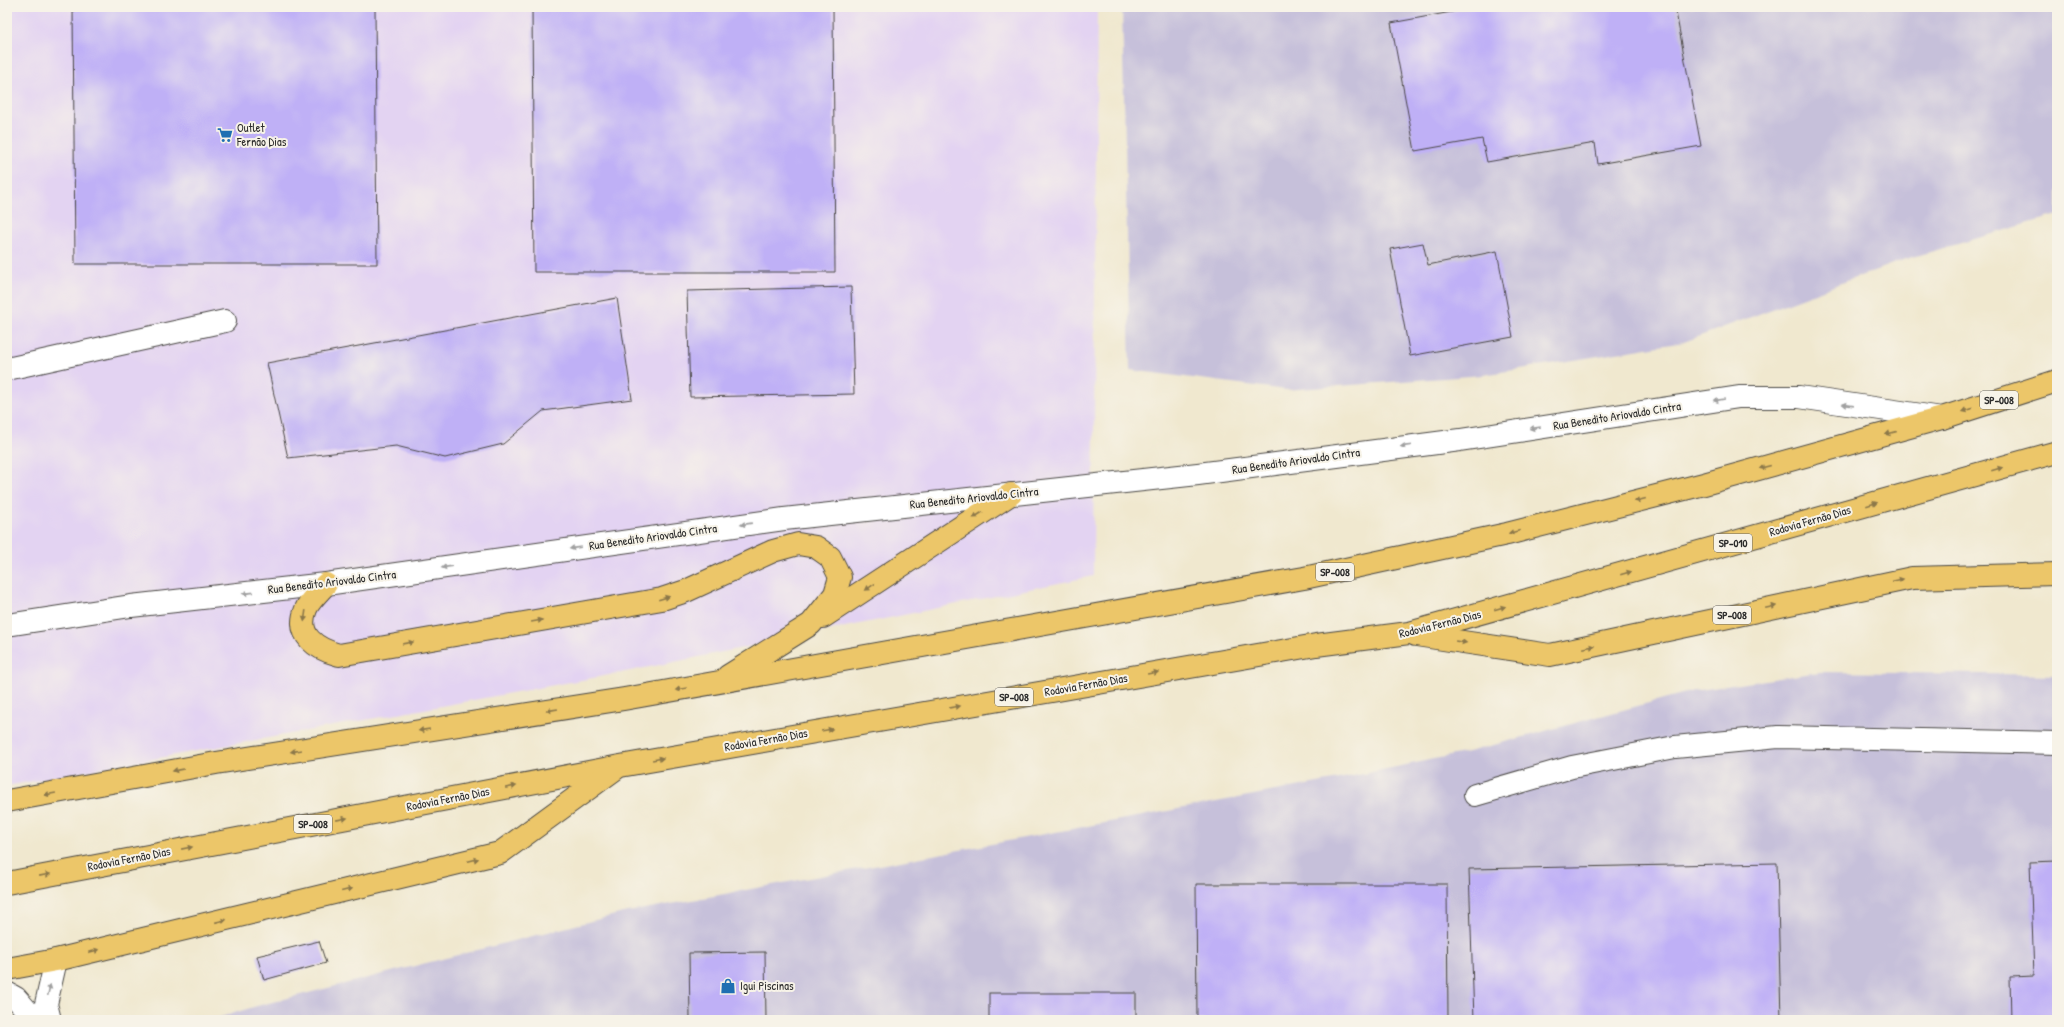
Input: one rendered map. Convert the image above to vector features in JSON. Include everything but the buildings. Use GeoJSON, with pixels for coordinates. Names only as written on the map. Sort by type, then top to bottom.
{"type":"FeatureCollection","features":[{"type":"Feature","properties":{"kind":"highway","name":"SP-008"},"geometry":{"type":"LineString","coordinates":[[7,801],[216,763],[616,700],[1304,578],[1514,532],[1704,484],[1942,418],[2057,381]]}},
{"type":"Feature","properties":{"kind":"highway","name":"Rodovia Fernão Dias"},"geometry":{"type":"LineString","coordinates":[[7,883],[620,766],[1308,646],[1409,633],[2057,452]]}},
{"type":"Feature","properties":{"kind":"highway"},"geometry":{"type":"LineString","coordinates":[[719,682],[857,596],[1011,494]]}},
{"type":"Feature","properties":{"kind":"highway"},"geometry":{"type":"LineString","coordinates":[[326,584],[306,608],[303,625],[309,641],[322,650],[339,656],[662,599],[686,591],[773,551],[798,544],[816,547],[830,557],[840,577],[835,594],[811,624]]}},
{"type":"Feature","properties":{"kind":"highway","name":"SP-008"},"geometry":{"type":"LineString","coordinates":[[1409,633],[1550,655],[1912,578],[2057,574]]}},
{"type":"Feature","properties":{"kind":"highway"},"geometry":{"type":"LineString","coordinates":[[7,968],[56,960],[500,853],[620,766]]}},
{"type":"Feature","properties":{"kind":"street"},"geometry":{"type":"LineString","coordinates":[[7,369],[225,321]]}},
{"type":"Feature","properties":{"kind":"street","name":"Rua Benedito Ariovaldo Cintra"},"geometry":{"type":"LineString","coordinates":[[7,625],[131,606],[326,584],[784,518],[1198,474],[1460,440],[1739,397],[1799,397],[1942,418]]}},
{"type":"Feature","properties":{"kind":"street"},"geometry":{"type":"LineString","coordinates":[[1475,795],[1572,767],[1668,748],[1770,738],[2057,743]]}},
{"type":"Feature","properties":{"kind":"street"},"geometry":{"type":"LineString","coordinates":[[50,1020],[46,1004],[56,960]]}},
{"type":"Feature","properties":{"kind":"street"},"geometry":{"type":"LineString","coordinates":[[7,993],[16,998],[35,1020]]}},
{"type":"Feature","properties":{"kind":"shaded area"},"geometry":{"type":"Polygon","coordinates":[[[7,7],[1097,7],[1093,576],[625,672],[7,786],[7,7]]]}},
{"type":"Feature","properties":{"kind":"shaded area"},"geometry":{"type":"Polygon","coordinates":[[[1122,7],[2057,7],[2057,215],[1903,260],[1684,342],[1483,375],[1286,390],[1130,370],[1122,7]]]}},
{"type":"Feature","properties":{"kind":"shaded area"},"geometry":{"type":"Polygon","coordinates":[[[1819,672],[2057,675],[2057,1020],[211,1020],[257,1006],[623,913],[1344,778],[1468,752],[1693,691],[1819,672]]]}},
{"type":"Feature","properties":{"kind":"place","name":"Outlet Fernão Dias"},"geometry":{"type":"Point","coordinates":[225,135]}},
{"type":"Feature","properties":{"kind":"place","name":"Igui Piscinas"},"geometry":{"type":"Point","coordinates":[728,986]}}]}
